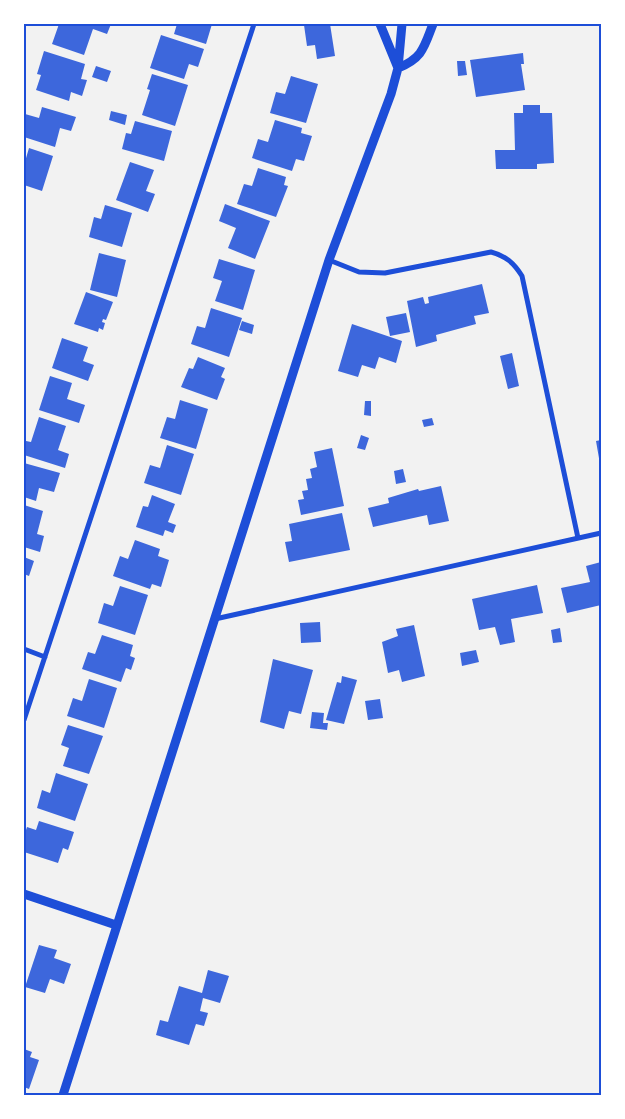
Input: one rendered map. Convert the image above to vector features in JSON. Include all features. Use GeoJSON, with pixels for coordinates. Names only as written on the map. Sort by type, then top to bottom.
{"type":"FeatureCollection","features":[{"type":"Feature","properties":{"kind":"street"},"geometry":{"type":"LineString","coordinates":[[24,720],[254,24]]}},
{"type":"Feature","properties":{"kind":"street"},"geometry":{"type":"LineString","coordinates":[[380,24],[398,68]]}},
{"type":"Feature","properties":{"kind":"street"},"geometry":{"type":"LineString","coordinates":[[63,1095],[329,260],[391,94],[398,68],[402,24]]}},
{"type":"Feature","properties":{"kind":"street"},"geometry":{"type":"LineString","coordinates":[[398,68],[413,62],[420,54],[433,24]]}},
{"type":"Feature","properties":{"kind":"street"},"geometry":{"type":"LineString","coordinates":[[329,260],[360,272],[384,273],[491,252],[503,255],[515,265],[522,276],[578,538]]}},
{"type":"Feature","properties":{"kind":"street"},"geometry":{"type":"LineString","coordinates":[[214,619],[601,533]]}},
{"type":"Feature","properties":{"kind":"street"},"geometry":{"type":"LineString","coordinates":[[24,649],[45,657]]}},
{"type":"Feature","properties":{"kind":"street"},"geometry":{"type":"LineString","coordinates":[[24,894],[116,925]]}},
{"type":"Feature","properties":{"kind":"building"},"geometry":{"type":"Polygon","coordinates":[[[59,24],[66,26],[67,24],[111,24],[107,34],[93,29],[84,55],[52,44],[59,24]]]}},
{"type":"Feature","properties":{"kind":"building"},"geometry":{"type":"Polygon","coordinates":[[[177,24],[212,24],[206,44],[174,34],[177,24]]]}},
{"type":"Feature","properties":{"kind":"building"},"geometry":{"type":"Polygon","coordinates":[[[330,24],[335,56],[317,59],[315,45],[307,46],[304,25],[330,24]]]}},
{"type":"Feature","properties":{"kind":"building"},"geometry":{"type":"Polygon","coordinates":[[[161,35],[204,49],[198,67],[189,64],[184,79],[150,68],[161,35]]]}},
{"type":"Feature","properties":{"kind":"building"},"geometry":{"type":"Polygon","coordinates":[[[44,51],[85,64],[81,79],[87,80],[82,96],[71,92],[69,101],[36,90],[41,75],[37,74],[44,51]]]}},
{"type":"Feature","properties":{"kind":"building"},"geometry":{"type":"Polygon","coordinates":[[[523,53],[524,64],[521,64],[525,90],[476,97],[470,60],[523,53]]]}},
{"type":"Feature","properties":{"kind":"building"},"geometry":{"type":"Polygon","coordinates":[[[457,61],[465,61],[467,75],[458,76],[457,61]]]}},
{"type":"Feature","properties":{"kind":"building"},"geometry":{"type":"Polygon","coordinates":[[[96,66],[111,71],[107,82],[92,77],[96,66]]]}},
{"type":"Feature","properties":{"kind":"building"},"geometry":{"type":"Polygon","coordinates":[[[152,74],[188,85],[175,126],[142,115],[150,90],[147,89],[152,74]]]}},
{"type":"Feature","properties":{"kind":"building"},"geometry":{"type":"Polygon","coordinates":[[[291,76],[318,84],[306,123],[270,113],[276,92],[285,94],[291,76]]]}},
{"type":"Feature","properties":{"kind":"building"},"geometry":{"type":"Polygon","coordinates":[[[523,105],[540,105],[540,113],[552,113],[554,163],[537,164],[537,169],[496,169],[495,150],[515,150],[514,113],[523,113],[523,105]]]}},
{"type":"Feature","properties":{"kind":"building"},"geometry":{"type":"Polygon","coordinates":[[[42,107],[76,117],[71,131],[60,128],[55,147],[24,137],[25,114],[39,118],[42,107]]]}},
{"type":"Feature","properties":{"kind":"building"},"geometry":{"type":"Polygon","coordinates":[[[111,111],[127,115],[125,125],[109,120],[111,111]]]}},
{"type":"Feature","properties":{"kind":"building"},"geometry":{"type":"Polygon","coordinates":[[[275,120],[302,128],[301,133],[312,136],[304,161],[296,159],[292,171],[252,158],[258,139],[268,142],[275,120]]]}},
{"type":"Feature","properties":{"kind":"building"},"geometry":{"type":"Polygon","coordinates":[[[135,121],[172,131],[164,161],[122,149],[126,133],[131,134],[135,121]]]}},
{"type":"Feature","properties":{"kind":"building"},"geometry":{"type":"Polygon","coordinates":[[[29,148],[53,156],[42,191],[24,185],[24,165],[29,148]]]}},
{"type":"Feature","properties":{"kind":"building"},"geometry":{"type":"Polygon","coordinates":[[[130,162],[154,170],[146,191],[155,194],[148,212],[116,200],[130,162]]]}},
{"type":"Feature","properties":{"kind":"building"},"geometry":{"type":"Polygon","coordinates":[[[258,168],[286,177],[284,185],[288,186],[276,217],[237,204],[244,184],[252,186],[258,168]]]}},
{"type":"Feature","properties":{"kind":"building"},"geometry":{"type":"Polygon","coordinates":[[[225,204],[270,221],[255,259],[228,248],[236,228],[219,221],[225,204]]]}},
{"type":"Feature","properties":{"kind":"building"},"geometry":{"type":"Polygon","coordinates":[[[105,205],[132,213],[122,247],[89,237],[94,217],[101,219],[105,205]]]}},
{"type":"Feature","properties":{"kind":"building"},"geometry":{"type":"Polygon","coordinates":[[[99,253],[126,260],[117,297],[90,290],[99,253]]]}},
{"type":"Feature","properties":{"kind":"building"},"geometry":{"type":"Polygon","coordinates":[[[219,259],[255,270],[243,310],[215,301],[222,281],[213,278],[219,259]]]}},
{"type":"Feature","properties":{"kind":"building"},"geometry":{"type":"Polygon","coordinates":[[[482,284],[489,313],[474,316],[476,324],[436,335],[437,341],[416,347],[407,301],[423,297],[425,304],[429,303],[428,297],[482,284]]]}},
{"type":"Feature","properties":{"kind":"building"},"geometry":{"type":"Polygon","coordinates":[[[86,292],[113,302],[106,320],[103,319],[102,322],[105,323],[103,330],[99,328],[98,332],[74,324],[86,292]]]}},
{"type":"Feature","properties":{"kind":"building"},"geometry":{"type":"Polygon","coordinates":[[[211,308],[242,318],[229,357],[191,344],[197,326],[205,328],[211,308]]]}},
{"type":"Feature","properties":{"kind":"building"},"geometry":{"type":"Polygon","coordinates":[[[406,313],[410,332],[390,336],[386,317],[406,313]]]}},
{"type":"Feature","properties":{"kind":"building"},"geometry":{"type":"Polygon","coordinates":[[[242,321],[254,325],[252,334],[239,330],[242,321]]]}},
{"type":"Feature","properties":{"kind":"building"},"geometry":{"type":"Polygon","coordinates":[[[352,324],[402,341],[396,363],[379,357],[375,369],[362,365],[358,377],[338,371],[352,324]]]}},
{"type":"Feature","properties":{"kind":"building"},"geometry":{"type":"Polygon","coordinates":[[[62,338],[88,347],[83,361],[94,365],[88,381],[52,368],[62,338]]]}},
{"type":"Feature","properties":{"kind":"building"},"geometry":{"type":"Polygon","coordinates":[[[512,353],[519,386],[508,389],[500,356],[512,353]]]}},
{"type":"Feature","properties":{"kind":"building"},"geometry":{"type":"Polygon","coordinates":[[[198,357],[225,368],[221,377],[225,379],[217,400],[181,387],[189,368],[193,369],[198,357]]]}},
{"type":"Feature","properties":{"kind":"building"},"geometry":{"type":"Polygon","coordinates":[[[50,376],[72,383],[67,399],[85,405],[79,423],[39,410],[50,376]]]}},
{"type":"Feature","properties":{"kind":"building"},"geometry":{"type":"Polygon","coordinates":[[[180,400],[208,409],[196,449],[160,438],[167,417],[175,419],[180,400]]]}},
{"type":"Feature","properties":{"kind":"building"},"geometry":{"type":"Polygon","coordinates":[[[365,401],[371,401],[371,416],[364,415],[365,401]]]}},
{"type":"Feature","properties":{"kind":"building"},"geometry":{"type":"Polygon","coordinates":[[[39,417],[66,426],[58,450],[69,454],[65,468],[24,455],[26,441],[31,442],[39,417]]]}},
{"type":"Feature","properties":{"kind":"building"},"geometry":{"type":"Polygon","coordinates":[[[432,418],[434,425],[424,427],[422,420],[432,418]]]}},
{"type":"Feature","properties":{"kind":"building"},"geometry":{"type":"Polygon","coordinates":[[[361,435],[369,438],[365,450],[357,448],[361,435]]]}},
{"type":"Feature","properties":{"kind":"building"},"geometry":{"type":"Polygon","coordinates":[[[601,440],[601,464],[600,464],[596,441],[601,440]]]}},
{"type":"Feature","properties":{"kind":"building"},"geometry":{"type":"Polygon","coordinates":[[[167,445],[194,454],[181,495],[144,483],[150,465],[160,468],[167,445]]]}},
{"type":"Feature","properties":{"kind":"building"},"geometry":{"type":"Polygon","coordinates":[[[332,448],[344,506],[301,515],[298,500],[304,499],[302,491],[308,490],[306,479],[312,478],[310,469],[317,467],[314,452],[332,448]]]}},
{"type":"Feature","properties":{"kind":"building"},"geometry":{"type":"Polygon","coordinates":[[[24,463],[60,473],[54,492],[39,488],[36,501],[24,497],[24,463]]]}},
{"type":"Feature","properties":{"kind":"building"},"geometry":{"type":"Polygon","coordinates":[[[403,469],[406,482],[396,484],[394,471],[403,469]]]}},
{"type":"Feature","properties":{"kind":"building"},"geometry":{"type":"Polygon","coordinates":[[[441,486],[449,521],[429,525],[427,515],[373,527],[368,508],[389,503],[388,498],[418,489],[419,491],[441,486]]]}},
{"type":"Feature","properties":{"kind":"building"},"geometry":{"type":"Polygon","coordinates":[[[152,495],[175,504],[168,522],[176,525],[173,533],[165,530],[163,536],[136,527],[143,506],[148,507],[152,495]]]}},
{"type":"Feature","properties":{"kind":"building"},"geometry":{"type":"Polygon","coordinates":[[[24,505],[43,511],[37,534],[44,536],[40,552],[24,547],[24,505]]]}},
{"type":"Feature","properties":{"kind":"building"},"geometry":{"type":"Polygon","coordinates":[[[342,513],[350,550],[289,562],[285,542],[292,541],[289,524],[342,513]]]}},
{"type":"Feature","properties":{"kind":"building"},"geometry":{"type":"Polygon","coordinates":[[[135,540],[160,549],[158,556],[169,560],[161,587],[152,584],[150,589],[113,576],[120,556],[128,559],[135,540]]]}},
{"type":"Feature","properties":{"kind":"building"},"geometry":{"type":"Polygon","coordinates":[[[24,557],[34,561],[29,576],[24,574],[24,557]]]}},
{"type":"Feature","properties":{"kind":"building"},"geometry":{"type":"Polygon","coordinates":[[[601,562],[601,605],[567,613],[561,588],[590,582],[586,566],[601,562]]]}},
{"type":"Feature","properties":{"kind":"building"},"geometry":{"type":"Polygon","coordinates":[[[537,585],[543,613],[511,619],[515,642],[500,645],[495,627],[479,630],[472,599],[537,585]]]}},
{"type":"Feature","properties":{"kind":"building"},"geometry":{"type":"Polygon","coordinates":[[[120,586],[148,595],[135,635],[98,623],[104,603],[113,606],[120,586]]]}},
{"type":"Feature","properties":{"kind":"building"},"geometry":{"type":"Polygon","coordinates":[[[320,622],[321,642],[301,643],[300,623],[320,622]]]}},
{"type":"Feature","properties":{"kind":"building"},"geometry":{"type":"Polygon","coordinates":[[[414,625],[425,676],[402,682],[399,670],[388,673],[382,642],[398,636],[396,629],[414,625]]]}},
{"type":"Feature","properties":{"kind":"building"},"geometry":{"type":"Polygon","coordinates":[[[560,628],[562,642],[553,643],[551,630],[560,628]]]}},
{"type":"Feature","properties":{"kind":"building"},"geometry":{"type":"Polygon","coordinates":[[[102,635],[133,645],[130,656],[135,658],[131,670],[126,668],[121,682],[82,669],[88,652],[95,654],[102,635]]]}},
{"type":"Feature","properties":{"kind":"building"},"geometry":{"type":"Polygon","coordinates":[[[476,650],[479,662],[462,666],[460,653],[476,650]]]}},
{"type":"Feature","properties":{"kind":"building"},"geometry":{"type":"Polygon","coordinates":[[[273,659],[313,670],[301,714],[289,711],[284,729],[260,722],[273,659]]]}},
{"type":"Feature","properties":{"kind":"building"},"geometry":{"type":"Polygon","coordinates":[[[342,676],[357,680],[344,724],[326,720],[337,682],[341,683],[342,676]]]}},
{"type":"Feature","properties":{"kind":"building"},"geometry":{"type":"Polygon","coordinates":[[[89,679],[117,688],[104,728],[67,716],[73,698],[82,701],[89,679]]]}},
{"type":"Feature","properties":{"kind":"building"},"geometry":{"type":"Polygon","coordinates":[[[380,699],[383,718],[368,720],[365,701],[380,699]]]}},
{"type":"Feature","properties":{"kind":"building"},"geometry":{"type":"Polygon","coordinates":[[[312,712],[324,713],[323,723],[328,723],[327,730],[310,728],[312,712]]]}},
{"type":"Feature","properties":{"kind":"building"},"geometry":{"type":"Polygon","coordinates":[[[68,725],[103,736],[89,774],[63,766],[69,748],[61,745],[68,725]]]}},
{"type":"Feature","properties":{"kind":"building"},"geometry":{"type":"Polygon","coordinates":[[[56,773],[88,784],[75,821],[37,808],[42,790],[50,793],[56,773]]]}},
{"type":"Feature","properties":{"kind":"building"},"geometry":{"type":"Polygon","coordinates":[[[39,821],[74,832],[68,850],[63,848],[58,863],[24,852],[24,836],[27,827],[36,830],[39,821]]]}},
{"type":"Feature","properties":{"kind":"building"},"geometry":{"type":"Polygon","coordinates":[[[39,945],[57,950],[54,958],[71,964],[64,984],[50,979],[45,993],[25,987],[39,945]]]}},
{"type":"Feature","properties":{"kind":"building"},"geometry":{"type":"Polygon","coordinates":[[[208,970],[229,976],[220,1003],[203,998],[200,1011],[208,1013],[204,1026],[196,1024],[189,1045],[156,1035],[160,1020],[168,1022],[179,986],[202,993],[208,970]]]}},
{"type":"Feature","properties":{"kind":"building"},"geometry":{"type":"Polygon","coordinates":[[[24,1049],[32,1052],[30,1057],[39,1060],[29,1089],[24,1087],[24,1049]]]}}]}
